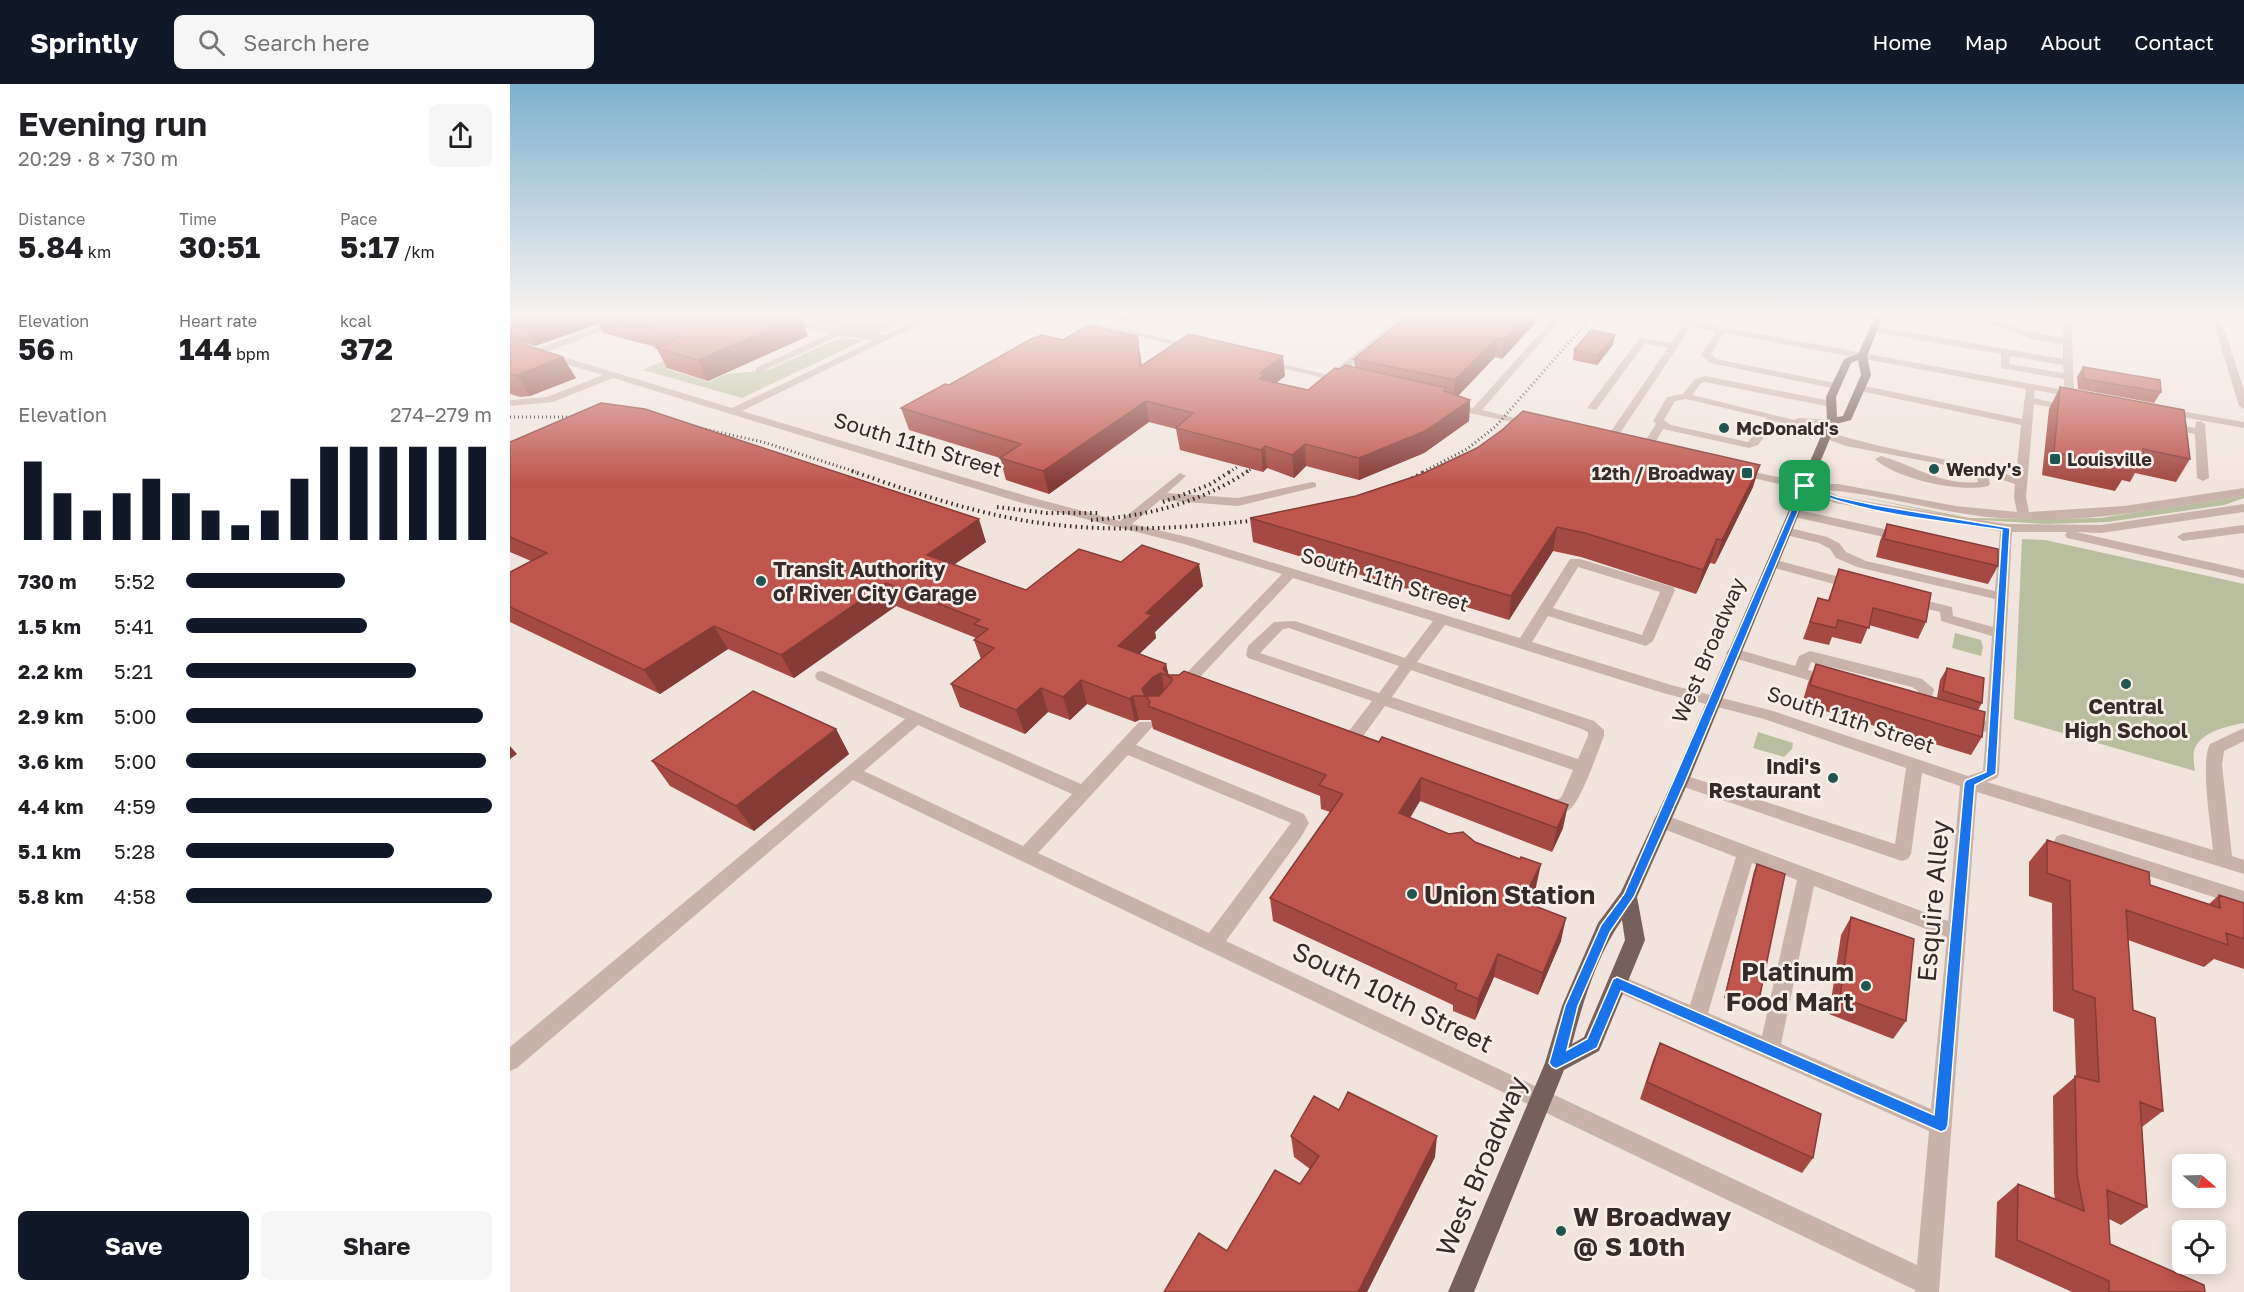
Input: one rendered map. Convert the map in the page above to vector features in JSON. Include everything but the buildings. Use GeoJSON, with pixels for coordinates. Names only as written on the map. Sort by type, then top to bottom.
{"type":"FeatureCollection","features":[{"type":"Feature","properties":{"kind":"main road","name":"West Broadway"},"geometry":{"type":"LineString","coordinates":[[1461,1292],[1556,1063],[1572,1006],[1605,929],[1628,897],[1681,780],[1832,422],[1831,397],[1843,370]]}},
{"type":"Feature","properties":{"kind":"main road","name":"West Broadway"},"geometry":{"type":"LineString","coordinates":[[1832,422],[1847,418],[1866,375],[1865,370]]}},
{"type":"Feature","properties":{"kind":"main road","name":"West Broadway"},"geometry":{"type":"LineString","coordinates":[[1556,1063],[1592,1044],[1635,940],[1628,897]]}},
{"type":"Feature","properties":{"kind":"street","name":"South 11th Street"},"geometry":{"type":"LineString","coordinates":[[598,370],[1026,500],[1188,541],[1523,645],[1768,715],[1970,783],[2244,867]]}},
{"type":"Feature","properties":{"kind":"street"},"geometry":{"type":"LineString","coordinates":[[732,412],[818,370]]}},
{"type":"Feature","properties":{"kind":"street"},"geometry":{"type":"LineString","coordinates":[[1298,370],[1353,384]]}},
{"type":"Feature","properties":{"kind":"street"},"geometry":{"type":"LineString","coordinates":[[1331,378],[1340,370]]}},
{"type":"Feature","properties":{"kind":"street"},"geometry":{"type":"LineString","coordinates":[[1475,412],[1512,370]]}},
{"type":"Feature","properties":{"kind":"street"},"geometry":{"type":"LineString","coordinates":[[1592,408],[1620,370]]}},
{"type":"Feature","properties":{"kind":"street"},"geometry":{"type":"LineString","coordinates":[[1595,440],[1613,444],[1659,370]]}},
{"type":"Feature","properties":{"kind":"street"},"geometry":{"type":"LineString","coordinates":[[1759,370],[1836,386]]}},
{"type":"Feature","properties":{"kind":"street"},"geometry":{"type":"LineString","coordinates":[[1940,370],[2090,398]]}},
{"type":"Feature","properties":{"kind":"street"},"geometry":{"type":"LineString","coordinates":[[2030,370],[2069,377]]}},
{"type":"Feature","properties":{"kind":"street"},"geometry":{"type":"LineString","coordinates":[[2068,394],[2069,370]]}},
{"type":"Feature","properties":{"kind":"street"},"geometry":{"type":"LineString","coordinates":[[2233,370],[2244,406]]}},
{"type":"Feature","properties":{"kind":"street"},"geometry":{"type":"LineString","coordinates":[[510,403],[549,400],[613,375]]}},
{"type":"Feature","properties":{"kind":"street"},"geometry":{"type":"LineString","coordinates":[[1686,396],[1698,381],[1705,379],[1831,404]]}},
{"type":"Feature","properties":{"kind":"street"},"geometry":{"type":"LineString","coordinates":[[2024,515],[2020,497],[2031,387]]}},
{"type":"Feature","properties":{"kind":"street"},"geometry":{"type":"LineString","coordinates":[[1860,388],[2027,423]]}},
{"type":"Feature","properties":{"kind":"street"},"geometry":{"type":"LineString","coordinates":[[1661,424],[1658,421],[1671,399],[1686,396],[1787,421],[1881,454],[1920,456],[1969,466],[2022,482]]}},
{"type":"Feature","properties":{"kind":"street"},"geometry":{"type":"LineString","coordinates":[[2030,400],[2086,411]]}},
{"type":"Feature","properties":{"kind":"street"},"geometry":{"type":"LineString","coordinates":[[1733,407],[1719,408],[1682,403],[1671,419],[1678,424],[1755,441]]}},
{"type":"Feature","properties":{"kind":"street"},"geometry":{"type":"LineString","coordinates":[[1442,404],[1541,427]]}},
{"type":"Feature","properties":{"kind":"street"},"geometry":{"type":"LineString","coordinates":[[2156,410],[2244,425]]}},
{"type":"Feature","properties":{"kind":"street"},"geometry":{"type":"LineString","coordinates":[[1661,424],[1744,445],[1755,441],[1773,417]]}},
{"type":"Feature","properties":{"kind":"street"},"geometry":{"type":"LineString","coordinates":[[2199,418],[2203,478]]}},
{"type":"Feature","properties":{"kind":"street"},"geometry":{"type":"LineString","coordinates":[[1787,421],[1832,422]]}},
{"type":"Feature","properties":{"kind":"street"},"geometry":{"type":"LineString","coordinates":[[1645,451],[1661,424]]}},
{"type":"Feature","properties":{"kind":"street"},"geometry":{"type":"LineString","coordinates":[[2155,424],[2200,432]]}},
{"type":"Feature","properties":{"kind":"street"},"geometry":{"type":"LineString","coordinates":[[1881,454],[1894,468],[1965,486],[1981,485],[1985,481],[1974,471],[1927,460],[1920,456]]}},
{"type":"Feature","properties":{"kind":"street"},"geometry":{"type":"LineString","coordinates":[[1881,454],[1890,473],[1965,491],[1988,492],[1997,487],[1998,476]]}},
{"type":"Feature","properties":{"kind":"street"},"geometry":{"type":"LineString","coordinates":[[1726,468],[1805,486],[1835,498],[1875,507],[2006,528],[2101,529],[2244,508]]}},
{"type":"Feature","properties":{"kind":"street"},"geometry":{"type":"LineString","coordinates":[[1122,526],[1180,476]]}},
{"type":"Feature","properties":{"kind":"street"},"geometry":{"type":"LineString","coordinates":[[1157,496],[1238,502],[1312,485]]}},
{"type":"Feature","properties":{"kind":"street"},"geometry":{"type":"LineString","coordinates":[[1805,486],[1841,487],[1965,511],[2024,515],[2110,513],[2244,492]]}},
{"type":"Feature","properties":{"kind":"street"},"geometry":{"type":"LineString","coordinates":[[1794,513],[1914,539]]}},
{"type":"Feature","properties":{"kind":"street"},"geometry":{"type":"LineString","coordinates":[[1841,555],[1848,525]]}},
{"type":"Feature","properties":{"kind":"street"},"geometry":{"type":"LineString","coordinates":[[1970,783],[1991,774],[2003,597],[1999,558],[2006,528]]}},
{"type":"Feature","properties":{"kind":"street"},"geometry":{"type":"LineString","coordinates":[[2183,537],[2244,529]]}},
{"type":"Feature","properties":{"kind":"street"},"geometry":{"type":"LineString","coordinates":[[2048,530],[2244,574]]}},
{"type":"Feature","properties":{"kind":"street"},"geometry":{"type":"LineString","coordinates":[[1786,531],[1823,540],[1835,546],[1841,555],[1862,564],[2003,597]]}},
{"type":"Feature","properties":{"kind":"street"},"geometry":{"type":"LineString","coordinates":[[1523,645],[1575,561],[1668,590],[1646,641],[1545,610]]}},
{"type":"Feature","properties":{"kind":"street"},"geometry":{"type":"LineString","coordinates":[[1772,563],[1867,589]]}},
{"type":"Feature","properties":{"kind":"street"},"geometry":{"type":"LineString","coordinates":[[1178,692],[1290,573]]}},
{"type":"Feature","properties":{"kind":"street"},"geometry":{"type":"LineString","coordinates":[[1901,598],[1947,610],[1946,618],[2001,634]]}},
{"type":"Feature","properties":{"kind":"street"},"geometry":{"type":"LineString","coordinates":[[1355,735],[1441,620]]}},
{"type":"Feature","properties":{"kind":"street"},"geometry":{"type":"LineString","coordinates":[[1531,799],[1552,807],[1562,806],[1569,800],[1583,767],[1596,736],[1596,730],[1588,725],[1285,623],[1279,625],[1253,649],[1253,655],[1257,657],[1583,767]]}},
{"type":"Feature","properties":{"kind":"street"},"geometry":{"type":"LineString","coordinates":[[1733,653],[1842,685]]}},
{"type":"Feature","properties":{"kind":"street"},"geometry":{"type":"LineString","coordinates":[[1800,673],[1804,659],[1810,656],[1917,683],[1926,689],[1925,698],[1911,705],[1994,729]]}},
{"type":"Feature","properties":{"kind":"street"},"geometry":{"type":"LineString","coordinates":[[822,676],[1083,792]]}},
{"type":"Feature","properties":{"kind":"street"},"geometry":{"type":"LineString","coordinates":[[1192,676],[1213,684]]}},
{"type":"Feature","properties":{"kind":"street"},"geometry":{"type":"LineString","coordinates":[[510,1061],[859,775],[915,719]]}},
{"type":"Feature","properties":{"kind":"street"},"geometry":{"type":"LineString","coordinates":[[1026,854],[1145,726]]}},
{"type":"Feature","properties":{"kind":"street"},"geometry":{"type":"LineString","coordinates":[[2223,860],[2214,765],[2216,748],[2244,734]]}},
{"type":"Feature","properties":{"kind":"street"},"geometry":{"type":"LineString","coordinates":[[1125,747],[1298,819],[1300,824],[1295,832],[1214,943]]}},
{"type":"Feature","properties":{"kind":"street"},"geometry":{"type":"LineString","coordinates":[[1681,780],[1902,854],[1915,764]]}},
{"type":"Feature","properties":{"kind":"street","name":"South 10th Street"},"geometry":{"type":"LineString","coordinates":[[859,775],[1541,1099],[1927,1288]]}},
{"type":"Feature","properties":{"kind":"street","name":"Esquire Alley"},"geometry":{"type":"LineString","coordinates":[[1927,1288],[1970,783]]}},
{"type":"Feature","properties":{"kind":"street"},"geometry":{"type":"LineString","coordinates":[[1662,821],[1957,933]]}},
{"type":"Feature","properties":{"kind":"street"},"geometry":{"type":"LineString","coordinates":[[2063,841],[2244,899]]}},
{"type":"Feature","properties":{"kind":"street"},"geometry":{"type":"LineString","coordinates":[[1696,1018],[1746,854]]}},
{"type":"Feature","properties":{"kind":"street"},"geometry":{"type":"LineString","coordinates":[[1769,1050],[1807,876]]}},
{"type":"Feature","properties":{"kind":"street"},"geometry":{"type":"LineString","coordinates":[[1617,983],[1941,1125]]}},
{"type":"Feature","properties":{"kind":"green space"},"geometry":{"type":"Polygon","coordinates":[[[644,370],[671,370],[709,382],[726,374],[800,370],[742,398],[644,370]]]}},
{"type":"Feature","properties":{"kind":"green space"},"geometry":{"type":"Polygon","coordinates":[[[1850,495],[1970,518],[2040,519],[2100,518],[2244,496],[2244,498],[2224,505],[2108,522],[2045,524],[1966,519],[1850,495]]]}},
{"type":"Feature","properties":{"kind":"green space","name":"Central High School"},"geometry":{"type":"Polygon","coordinates":[[[2022,539],[2045,540],[2244,584],[2244,723],[2215,731],[2202,739],[2194,751],[2195,771],[2014,719],[2022,539]]]}},
{"type":"Feature","properties":{"kind":"green space"},"geometry":{"type":"Polygon","coordinates":[[[1955,633],[1981,640],[1983,647],[1981,656],[1952,648],[1955,633]]]}},
{"type":"Feature","properties":{"kind":"green space"},"geometry":{"type":"Polygon","coordinates":[[[1758,732],[1793,743],[1792,749],[1784,757],[1753,748],[1758,732]]]}},
{"type":"Feature","properties":{"kind":"railway"},"geometry":{"type":"LineString","coordinates":[[1423,472],[1467,449],[1495,427],[1545,370]]}},
{"type":"Feature","properties":{"kind":"railway"},"geometry":{"type":"LineString","coordinates":[[510,417],[584,417]]}},
{"type":"Feature","properties":{"kind":"railway"},"geometry":{"type":"LineString","coordinates":[[686,425],[763,442],[856,472]]}},
{"type":"Feature","properties":{"kind":"railway"},"geometry":{"type":"LineString","coordinates":[[1229,472],[1239,466]]}},
{"type":"Feature","properties":{"kind":"railway"},"geometry":{"type":"LineString","coordinates":[[1246,472],[1251,469]]}},
{"type":"Feature","properties":{"kind":"railway"},"geometry":{"type":"LineString","coordinates":[[852,471],[960,506],[1005,517],[1057,525],[1148,528],[1268,519]]}},
{"type":"Feature","properties":{"kind":"railway"},"geometry":{"type":"LineString","coordinates":[[1163,502],[1209,485],[1231,471]]}},
{"type":"Feature","properties":{"kind":"railway"},"geometry":{"type":"LineString","coordinates":[[1091,520],[1133,515],[1173,506],[1211,492],[1248,471]]}},
{"type":"Feature","properties":{"kind":"railway"},"geometry":{"type":"LineString","coordinates":[[1407,481],[1426,471]]}},
{"type":"Feature","properties":{"kind":"railway"},"geometry":{"type":"LineString","coordinates":[[997,507],[1047,513],[1101,513]]}},
{"type":"Feature","properties":{"kind":"place","name":"McDonald's"},"geometry":{"type":"Point","coordinates":[1724,428]}},
{"type":"Feature","properties":{"kind":"place","name":"Louisville"},"geometry":{"type":"Point","coordinates":[2055,459]}},
{"type":"Feature","properties":{"kind":"place","name":"Wendy's"},"geometry":{"type":"Point","coordinates":[1934,469]}},
{"type":"Feature","properties":{"kind":"place","name":"12th / Broadway"},"geometry":{"type":"Point","coordinates":[1747,473]}},
{"type":"Feature","properties":{"kind":"place","name":"Transit Authority of River City Garage"},"geometry":{"type":"Point","coordinates":[761,581]}},
{"type":"Feature","properties":{"kind":"place","name":"Central High School"},"geometry":{"type":"Point","coordinates":[2126,684]}},
{"type":"Feature","properties":{"kind":"place","name":"Indi's Restaurant"},"geometry":{"type":"Point","coordinates":[1833,778]}},
{"type":"Feature","properties":{"kind":"place","name":"Union Station"},"geometry":{"type":"Point","coordinates":[1412,894]}},
{"type":"Feature","properties":{"kind":"place","name":"Platinum Food Mart"},"geometry":{"type":"Point","coordinates":[1866,986]}},
{"type":"Feature","properties":{"kind":"place","name":"W Broadway @ S 10th"},"geometry":{"type":"Point","coordinates":[1561,1231]}},
{"type":"Feature","properties":{"kind":"route"},"geometry":{"type":"LineString","coordinates":[[1805,486],[1835,498],[1875,507],[1938,519],[2006,528],[1991,774],[1970,783],[1941,1125],[1617,983],[1592,1044],[1556,1063],[1572,1006],[1605,929],[1628,897],[1681,780],[1805,486]]}}]}
